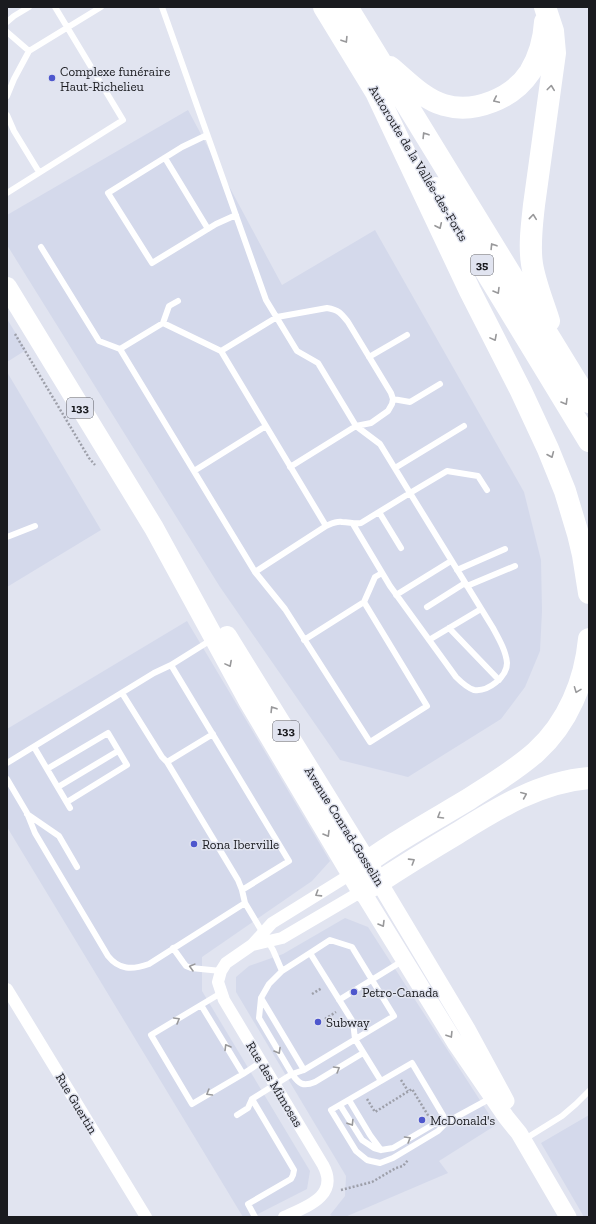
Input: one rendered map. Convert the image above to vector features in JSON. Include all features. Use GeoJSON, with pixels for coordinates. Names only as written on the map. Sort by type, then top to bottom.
{"type":"FeatureCollection","features":[{"type":"Feature","properties":{"kind":"highway","name":"Autoroute de la Vallée-des-Forts"},"geometry":{"type":"LineString","coordinates":[[324,7],[589,441]]}},
{"type":"Feature","properties":{"kind":"highway","name":"Autoroute de la Vallée-des-Forts"},"geometry":{"type":"LineString","coordinates":[[347,7],[589,402]]}},
{"type":"Feature","properties":{"kind":"highway"},"geometry":{"type":"LineString","coordinates":[[378,57],[426,97],[435,102],[452,107],[464,108],[486,104],[497,100],[511,91],[524,80],[530,72],[536,61],[542,42],[545,7]]}},
{"type":"Feature","properties":{"kind":"highway"},"geometry":{"type":"LineString","coordinates":[[545,7],[553,31],[555,53],[534,205],[531,255],[533,270],[558,351]]}},
{"type":"Feature","properties":{"kind":"highway"},"geometry":{"type":"LineString","coordinates":[[375,90],[470,291],[518,384],[548,449],[565,491],[578,534],[589,593]]}},
{"type":"Feature","properties":{"kind":"highway"},"geometry":{"type":"LineString","coordinates":[[365,877],[492,784],[514,770],[537,751],[556,729],[571,705],[582,679],[589,639]]}},
{"type":"Feature","properties":{"kind":"highway"},"geometry":{"type":"LineString","coordinates":[[365,877],[483,818],[518,798],[545,787],[572,780],[589,778]]}},
{"type":"Feature","properties":{"kind":"main road","name":"Avenue Conrad-Gosselin"},"geometry":{"type":"LineString","coordinates":[[7,287],[154,528],[249,702],[365,877]]}},
{"type":"Feature","properties":{"kind":"main road","name":"Avenue Conrad-Gosselin"},"geometry":{"type":"LineString","coordinates":[[154,528],[205,601],[365,877]]}},
{"type":"Feature","properties":{"kind":"street"},"geometry":{"type":"LineString","coordinates":[[265,937],[282,938],[365,877]]}},
{"type":"Feature","properties":{"kind":"street"},"geometry":{"type":"LineString","coordinates":[[221,971],[226,963],[265,937],[272,923],[365,877]]}},
{"type":"Feature","properties":{"kind":"street","name":"Avenue Conrad-Gosselin"},"geometry":{"type":"LineString","coordinates":[[365,877],[404,960],[456,1044],[512,1113],[521,1136],[568,1217]]}},
{"type":"Feature","properties":{"kind":"street","name":"Avenue Conrad-Gosselin"},"geometry":{"type":"LineString","coordinates":[[365,877],[470,1034],[496,1094]]}},
{"type":"Feature","properties":{"kind":"street","name":"Rue des Mimosas"},"geometry":{"type":"LineString","coordinates":[[221,971],[218,982],[221,993],[327,1174],[326,1187],[319,1199],[312,1204],[284,1217]]}},
{"type":"Feature","properties":{"kind":"street","name":"Rue Guertin"},"geometry":{"type":"LineString","coordinates":[[7,989],[146,1217]]}},
{"type":"Feature","properties":{"kind":"lane"},"geometry":{"type":"LineString","coordinates":[[7,22],[29,7]]}},
{"type":"Feature","properties":{"kind":"lane"},"geometry":{"type":"LineString","coordinates":[[7,193],[123,120],[55,7]]}},
{"type":"Feature","properties":{"kind":"lane"},"geometry":{"type":"LineString","coordinates":[[7,96],[29,51],[101,7]]}},
{"type":"Feature","properties":{"kind":"lane"},"geometry":{"type":"LineString","coordinates":[[162,7],[266,300],[298,352],[318,363],[356,426],[380,444],[395,468],[500,642],[507,664],[504,673],[499,680],[483,689],[475,690],[467,687],[456,677],[396,595],[353,524]]}},
{"type":"Feature","properties":{"kind":"lane"},"geometry":{"type":"LineString","coordinates":[[7,32],[29,51]]}},
{"type":"Feature","properties":{"kind":"lane"},"geometry":{"type":"LineString","coordinates":[[7,115],[14,132],[39,172]]}},
{"type":"Feature","properties":{"kind":"lane"},"geometry":{"type":"LineString","coordinates":[[207,135],[182,147],[108,193],[152,263],[208,229],[236,215]]}},
{"type":"Feature","properties":{"kind":"lane"},"geometry":{"type":"LineString","coordinates":[[165,158],[208,229]]}},
{"type":"Feature","properties":{"kind":"lane"},"geometry":{"type":"LineString","coordinates":[[41,247],[99,341],[120,349],[255,572],[285,609],[370,742],[428,706],[364,602]]}},
{"type":"Feature","properties":{"kind":"lane"},"geometry":{"type":"LineString","coordinates":[[120,349],[163,323],[169,306],[178,301]]}},
{"type":"Feature","properties":{"kind":"lane"},"geometry":{"type":"LineString","coordinates":[[221,351],[277,317],[327,308],[335,309],[342,314],[369,357],[393,399],[388,411],[371,423],[356,426],[290,467]]}},
{"type":"Feature","properties":{"kind":"lane"},"geometry":{"type":"LineString","coordinates":[[163,323],[221,351],[326,526]]}},
{"type":"Feature","properties":{"kind":"lane"},"geometry":{"type":"LineString","coordinates":[[369,357],[407,334]]}},
{"type":"Feature","properties":{"kind":"lane"},"geometry":{"type":"LineString","coordinates":[[393,399],[410,402],[440,384]]}},
{"type":"Feature","properties":{"kind":"lane"},"geometry":{"type":"LineString","coordinates":[[194,472],[266,426]]}},
{"type":"Feature","properties":{"kind":"lane"},"geometry":{"type":"LineString","coordinates":[[395,468],[464,426]]}},
{"type":"Feature","properties":{"kind":"lane"},"geometry":{"type":"LineString","coordinates":[[255,572],[326,526],[341,522],[353,524],[361,523],[447,471],[478,476],[487,490]]}},
{"type":"Feature","properties":{"kind":"lane"},"geometry":{"type":"LineString","coordinates":[[379,512],[401,548]]}},
{"type":"Feature","properties":{"kind":"lane"},"geometry":{"type":"LineString","coordinates":[[7,538],[35,526]]}},
{"type":"Feature","properties":{"kind":"lane"},"geometry":{"type":"LineString","coordinates":[[457,570],[505,549]]}},
{"type":"Feature","properties":{"kind":"lane"},"geometry":{"type":"LineString","coordinates":[[396,595],[451,561]]}},
{"type":"Feature","properties":{"kind":"lane"},"geometry":{"type":"LineString","coordinates":[[427,607],[466,585],[515,566]]}},
{"type":"Feature","properties":{"kind":"lane"},"geometry":{"type":"LineString","coordinates":[[304,640],[364,602],[375,577],[382,573]]}},
{"type":"Feature","properties":{"kind":"lane"},"geometry":{"type":"LineString","coordinates":[[429,640],[481,609]]}},
{"type":"Feature","properties":{"kind":"lane"},"geometry":{"type":"LineString","coordinates":[[449,628],[499,680]]}},
{"type":"Feature","properties":{"kind":"lane"},"geometry":{"type":"LineString","coordinates":[[7,764],[154,673],[171,665],[214,638]]}},
{"type":"Feature","properties":{"kind":"lane"},"geometry":{"type":"LineString","coordinates":[[171,665],[289,860],[242,890]]}},
{"type":"Feature","properties":{"kind":"lane"},"geometry":{"type":"LineString","coordinates":[[122,693],[162,757],[167,762],[238,880],[245,903],[265,937],[282,971]]}},
{"type":"Feature","properties":{"kind":"lane"},"geometry":{"type":"LineString","coordinates":[[47,769],[108,733],[127,765],[66,802]]}},
{"type":"Feature","properties":{"kind":"lane"},"geometry":{"type":"LineString","coordinates":[[167,762],[213,734]]}},
{"type":"Feature","properties":{"kind":"lane"},"geometry":{"type":"LineString","coordinates":[[34,747],[70,808]]}},
{"type":"Feature","properties":{"kind":"lane"},"geometry":{"type":"LineString","coordinates":[[58,788],[118,751]]}},
{"type":"Feature","properties":{"kind":"lane"},"geometry":{"type":"LineString","coordinates":[[7,779],[27,813],[35,833],[108,956],[112,962],[117,965],[124,968],[149,964],[245,903]]}},
{"type":"Feature","properties":{"kind":"lane"},"geometry":{"type":"LineString","coordinates":[[27,813],[59,836],[77,867]]}},
{"type":"Feature","properties":{"kind":"lane"},"geometry":{"type":"LineString","coordinates":[[237,1115],[248,1108],[252,1099],[275,1084],[292,1074],[304,1070],[394,1016],[352,947],[330,940],[282,971],[268,984],[261,998],[259,1018],[292,1074],[298,1082],[302,1084],[311,1083],[363,1053]]}},
{"type":"Feature","properties":{"kind":"lane"},"geometry":{"type":"LineString","coordinates":[[173,948],[186,966],[191,968],[221,971]]}},
{"type":"Feature","properties":{"kind":"lane"},"geometry":{"type":"LineString","coordinates":[[310,953],[353,1022],[355,1039],[381,1081]]}},
{"type":"Feature","properties":{"kind":"lane"},"geometry":{"type":"LineString","coordinates":[[340,1000],[404,960]]}},
{"type":"Feature","properties":{"kind":"lane"},"geometry":{"type":"LineString","coordinates":[[221,993],[151,1035],[192,1104],[261,1062]]}},
{"type":"Feature","properties":{"kind":"lane"},"geometry":{"type":"LineString","coordinates":[[261,998],[304,1070]]}},
{"type":"Feature","properties":{"kind":"lane"},"geometry":{"type":"LineString","coordinates":[[201,1005],[243,1074]]}},
{"type":"Feature","properties":{"kind":"lane"},"geometry":{"type":"LineString","coordinates":[[447,1122],[412,1063],[331,1110],[351,1144],[361,1156],[371,1162],[376,1163],[393,1158],[438,1131],[447,1122],[496,1094]]}},
{"type":"Feature","properties":{"kind":"lane"},"geometry":{"type":"LineString","coordinates":[[521,1136],[562,1116],[589,1091]]}},
{"type":"Feature","properties":{"kind":"lane"},"geometry":{"type":"LineString","coordinates":[[252,1099],[294,1170],[294,1175],[291,1179],[248,1204],[255,1217]]}},
{"type":"Feature","properties":{"kind":"lane"},"geometry":{"type":"LineString","coordinates":[[349,1100],[381,1150]]}},
{"type":"Feature","properties":{"kind":"lane"},"geometry":{"type":"LineString","coordinates":[[340,1105],[362,1140],[374,1148],[381,1150],[392,1148],[434,1124],[447,1122]]}},
{"type":"Feature","properties":{"kind":"path"},"geometry":{"type":"LineString","coordinates":[[325,1019],[344,1008]]}},
{"type":"Feature","properties":{"kind":"path"},"geometry":{"type":"LineString","coordinates":[[397,1072],[408,1092]]}},
{"type":"Feature","properties":{"kind":"path"},"geometry":{"type":"LineString","coordinates":[[363,1092],[375,1112],[412,1089],[431,1120]]}},
{"type":"Feature","properties":{"kind":"shaded area"},"geometry":{"type":"Polygon","coordinates":[[[188,110],[282,285],[375,230],[524,492],[541,560],[542,611],[540,651],[525,687],[501,719],[408,777],[340,760],[220,587],[7,245],[7,215],[188,110]]]}},
{"type":"Feature","properties":{"kind":"shaded area"},"geometry":{"type":"Polygon","coordinates":[[[7,319],[26,350],[7,362],[7,319]]]}},
{"type":"Feature","properties":{"kind":"shaded area"},"geometry":{"type":"Polygon","coordinates":[[[7,372],[101,530],[7,587],[7,372]]]}},
{"type":"Feature","properties":{"kind":"shaded area"},"geometry":{"type":"Polygon","coordinates":[[[187,621],[330,861],[312,881],[202,957],[202,991],[310,1171],[307,1189],[252,1217],[243,1217],[7,827],[7,729],[187,621]]]}},
{"type":"Feature","properties":{"kind":"shaded area"},"geometry":{"type":"Polygon","coordinates":[[[345,918],[368,927],[496,1125],[439,1161],[448,1173],[345,1217],[334,1217],[330,1215],[345,1196],[346,1176],[236,992],[236,977],[249,966],[283,954],[345,918]]]}},
{"type":"Feature","properties":{"kind":"shaded area"},"geometry":{"type":"Polygon","coordinates":[[[589,1115],[589,1217],[584,1217],[541,1143],[589,1115]]]}},
{"type":"Feature","properties":{"kind":"place","name":"Complexe funéraire Haut-Richelieu"},"geometry":{"type":"Point","coordinates":[52,78]}},
{"type":"Feature","properties":{"kind":"place","name":"Rona Iberville"},"geometry":{"type":"Point","coordinates":[194,844]}},
{"type":"Feature","properties":{"kind":"place","name":"Petro-Canada"},"geometry":{"type":"Point","coordinates":[354,992]}},
{"type":"Feature","properties":{"kind":"place","name":"Subway"},"geometry":{"type":"Point","coordinates":[318,1022]}},
{"type":"Feature","properties":{"kind":"place","name":"McDonald's"},"geometry":{"type":"Point","coordinates":[422,1120]}}]}
